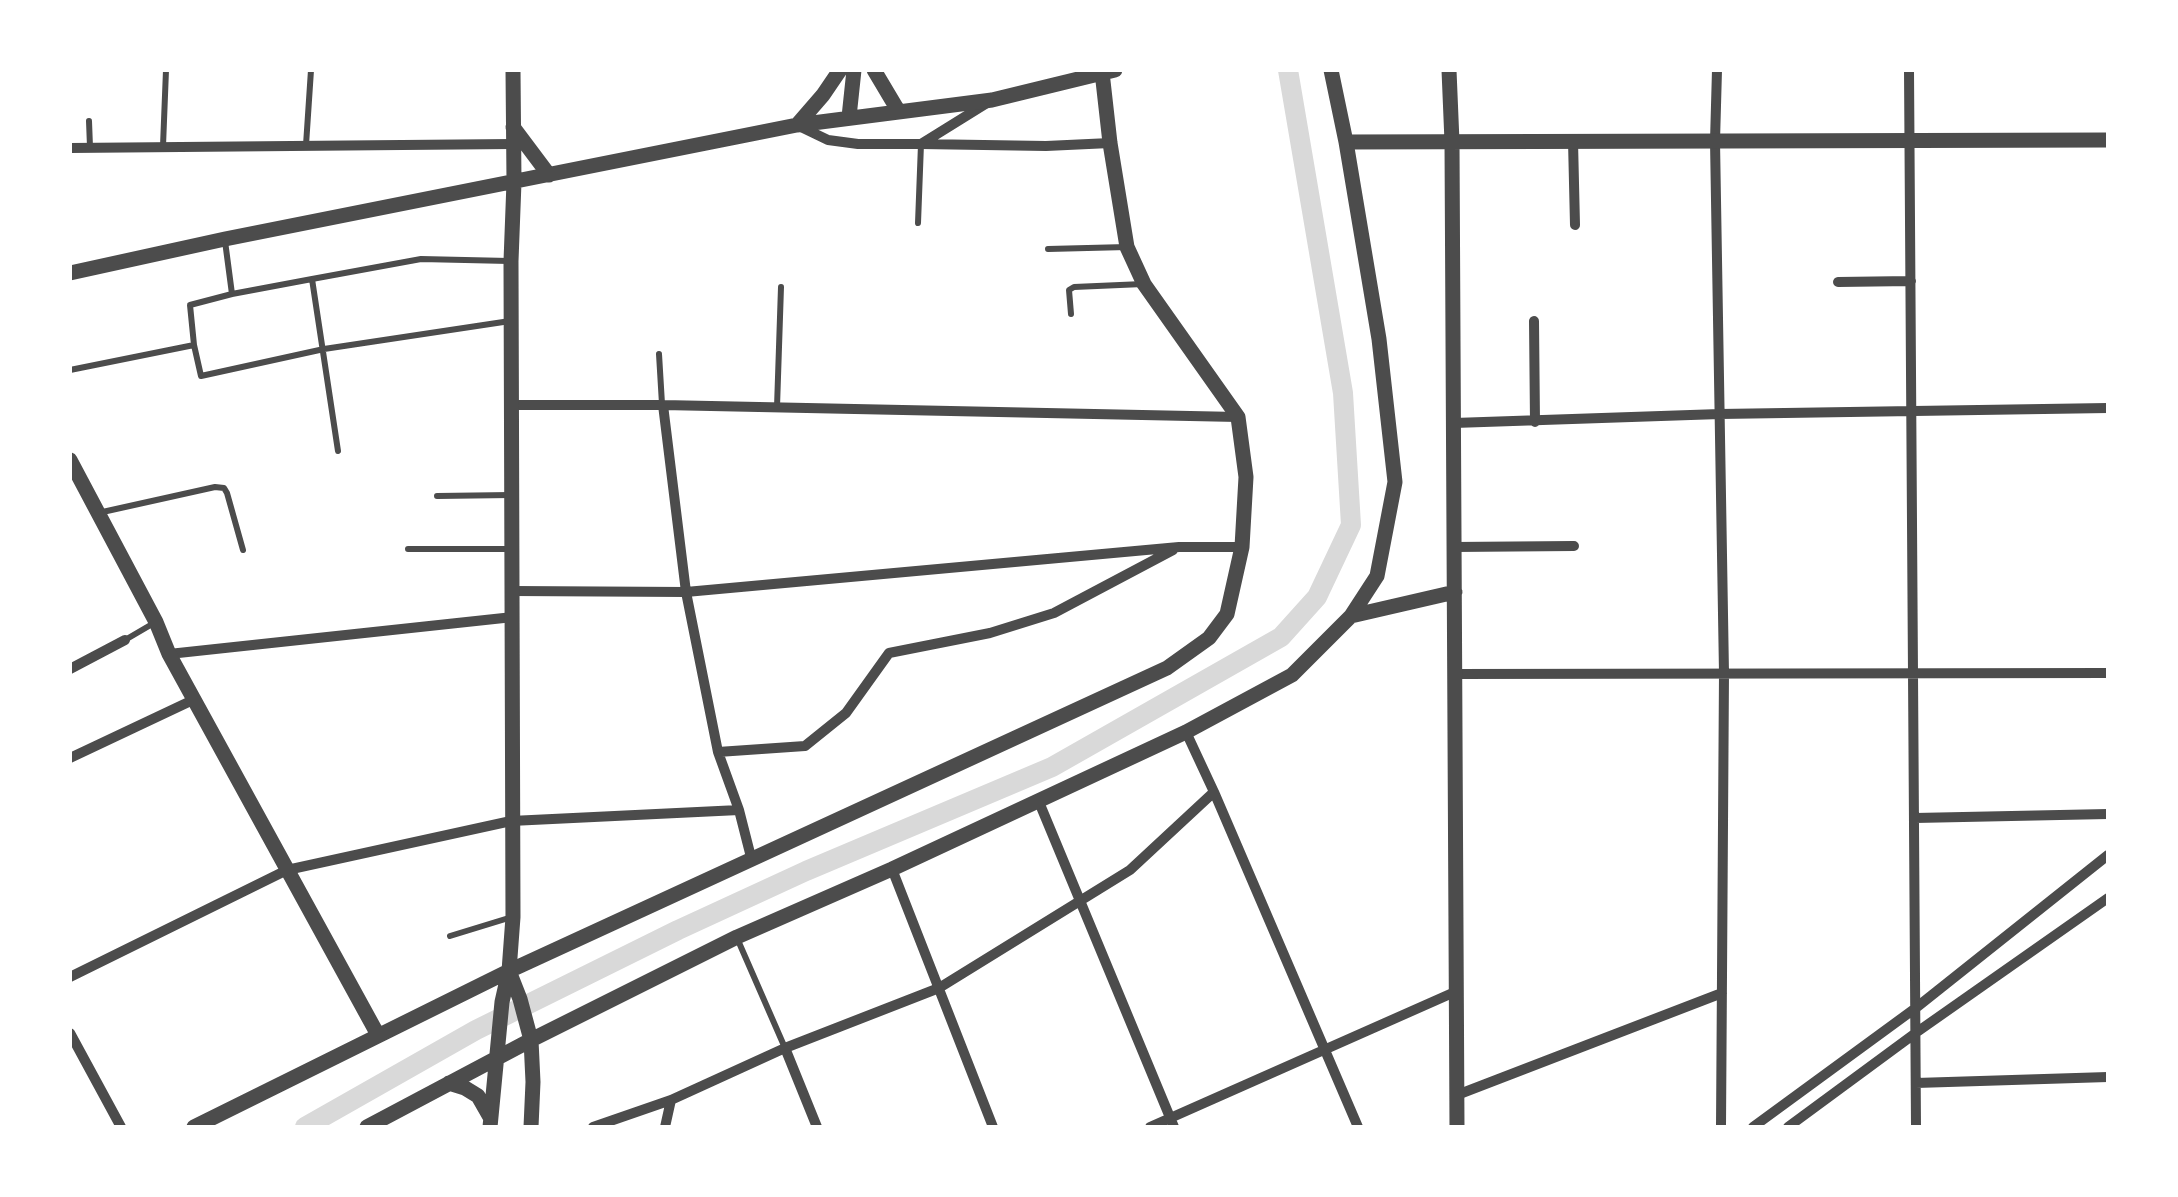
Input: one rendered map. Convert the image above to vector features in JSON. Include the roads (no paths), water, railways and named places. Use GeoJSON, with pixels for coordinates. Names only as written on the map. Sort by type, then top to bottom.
{"type":"FeatureCollection","features":[{"type":"Feature","properties":{"kind":"street"},"geometry":{"type":"LineString","coordinates":[[490,1123],[514,916],[510,261],[513,70]]}},
{"type":"Feature","properties":{"kind":"street"},"geometry":{"type":"LineString","coordinates":[[797,125],[840,70]]}},
{"type":"Feature","properties":{"kind":"street"},"geometry":{"type":"LineString","coordinates":[[850,117],[854,70]]}},
{"type":"Feature","properties":{"kind":"street"},"geometry":{"type":"LineString","coordinates":[[874,70],[899,112]]}},
{"type":"Feature","properties":{"kind":"street"},"geometry":{"type":"LineString","coordinates":[[367,1127],[737,937],[1186,732],[1292,675],[1351,616],[1378,576],[1395,482],[1379,339],[1331,70]]}},
{"type":"Feature","properties":{"kind":"street"},"geometry":{"type":"LineString","coordinates":[[1449,70],[1457,1127]]}},
{"type":"Feature","properties":{"kind":"street"},"geometry":{"type":"LineString","coordinates":[[1716,70],[1724,674],[1721,1127]]}},
{"type":"Feature","properties":{"kind":"street"},"geometry":{"type":"LineString","coordinates":[[1909,70],[1916,1127]]}},
{"type":"Feature","properties":{"kind":"street"},"geometry":{"type":"LineString","coordinates":[[70,273],[797,125],[992,100],[1109,71],[1110,143],[1127,246],[1144,284],[1238,416],[1246,477],[1242,547],[1227,614],[1209,638],[1168,668],[509,971],[194,1127]]}},
{"type":"Feature","properties":{"kind":"street"},"geometry":{"type":"LineString","coordinates":[[921,144],[992,100]]}},
{"type":"Feature","properties":{"kind":"street"},"geometry":{"type":"LineString","coordinates":[[797,125],[828,140],[858,144],[1110,143]]}},
{"type":"Feature","properties":{"kind":"street"},"geometry":{"type":"LineString","coordinates":[[70,148],[306,146],[513,136]]}},
{"type":"Feature","properties":{"kind":"street"},"geometry":{"type":"LineString","coordinates":[[513,136],[549,175]]}},
{"type":"Feature","properties":{"kind":"street"},"geometry":{"type":"LineString","coordinates":[[1346,142],[2108,140]]}},
{"type":"Feature","properties":{"kind":"street"},"geometry":{"type":"LineString","coordinates":[[1574,141],[1575,225]]}},
{"type":"Feature","properties":{"kind":"street"},"geometry":{"type":"LineString","coordinates":[[1838,282],[1911,281]]}},
{"type":"Feature","properties":{"kind":"street"},"geometry":{"type":"LineString","coordinates":[[1534,321],[1534,422]]}},
{"type":"Feature","properties":{"kind":"street"},"geometry":{"type":"LineString","coordinates":[[511,405],[1238,416]]}},
{"type":"Feature","properties":{"kind":"street"},"geometry":{"type":"LineString","coordinates":[[662,405],[686,592],[718,752],[740,810],[752,861]]}},
{"type":"Feature","properties":{"kind":"street"},"geometry":{"type":"LineString","coordinates":[[1454,423],[2108,408]]}},
{"type":"Feature","properties":{"kind":"street"},"geometry":{"type":"LineString","coordinates":[[70,460],[169,654],[378,1035]]}},
{"type":"Feature","properties":{"kind":"street"},"geometry":{"type":"LineString","coordinates":[[1454,547],[1574,546]]}},
{"type":"Feature","properties":{"kind":"street"},"geometry":{"type":"LineString","coordinates":[[513,591],[686,592],[1179,547],[1242,547]]}},
{"type":"Feature","properties":{"kind":"street"},"geometry":{"type":"LineString","coordinates":[[718,752],[805,746],[846,714],[889,653],[990,633],[1054,614],[1179,547]]}},
{"type":"Feature","properties":{"kind":"street"},"geometry":{"type":"LineString","coordinates":[[1351,616],[1455,592]]}},
{"type":"Feature","properties":{"kind":"street"},"geometry":{"type":"LineString","coordinates":[[169,654],[513,617]]}},
{"type":"Feature","properties":{"kind":"street"},"geometry":{"type":"LineString","coordinates":[[70,669],[125,640]]}},
{"type":"Feature","properties":{"kind":"street"},"geometry":{"type":"LineString","coordinates":[[1455,674],[2108,673]]}},
{"type":"Feature","properties":{"kind":"street"},"geometry":{"type":"LineString","coordinates":[[70,758],[195,699]]}},
{"type":"Feature","properties":{"kind":"street"},"geometry":{"type":"LineString","coordinates":[[1186,732],[1358,1127]]}},
{"type":"Feature","properties":{"kind":"street"},"geometry":{"type":"LineString","coordinates":[[593,1127],[671,1100],[786,1048],[938,988],[1130,870],[1214,792]]}},
{"type":"Feature","properties":{"kind":"street"},"geometry":{"type":"LineString","coordinates":[[1039,802],[1172,1122]]}},
{"type":"Feature","properties":{"kind":"street"},"geometry":{"type":"LineString","coordinates":[[70,977],[288,870],[511,821],[740,810]]}},
{"type":"Feature","properties":{"kind":"street"},"geometry":{"type":"LineString","coordinates":[[1915,818],[2108,814]]}},
{"type":"Feature","properties":{"kind":"street"},"geometry":{"type":"LineString","coordinates":[[1753,1127],[1917,1007],[2108,855]]}},
{"type":"Feature","properties":{"kind":"street"},"geometry":{"type":"LineString","coordinates":[[892,869],[993,1127]]}},
{"type":"Feature","properties":{"kind":"street"},"geometry":{"type":"LineString","coordinates":[[1788,1127],[2108,898]]}},
{"type":"Feature","properties":{"kind":"street"},"geometry":{"type":"LineString","coordinates":[[509,971],[528,1024],[534,1082],[531,1127]]}},
{"type":"Feature","properties":{"kind":"street"},"geometry":{"type":"LineString","coordinates":[[1150,1127],[1172,1122],[1457,991]]}},
{"type":"Feature","properties":{"kind":"street"},"geometry":{"type":"LineString","coordinates":[[1457,1096],[1722,993]]}},
{"type":"Feature","properties":{"kind":"street"},"geometry":{"type":"LineString","coordinates":[[70,1033],[121,1127]]}},
{"type":"Feature","properties":{"kind":"street"},"geometry":{"type":"LineString","coordinates":[[786,1048],[817,1127]]}},
{"type":"Feature","properties":{"kind":"street"},"geometry":{"type":"LineString","coordinates":[[1916,1084],[2108,1077]]}},
{"type":"Feature","properties":{"kind":"street"},"geometry":{"type":"LineString","coordinates":[[449,1083],[478,1096],[490,1123]]}},
{"type":"Feature","properties":{"kind":"street"},"geometry":{"type":"LineString","coordinates":[[665,1127],[671,1100]]}},
{"type":"Feature","properties":{"kind":"lane"},"geometry":{"type":"LineString","coordinates":[[163,148],[166,70]]}},
{"type":"Feature","properties":{"kind":"lane"},"geometry":{"type":"LineString","coordinates":[[306,146],[310,70]]}},
{"type":"Feature","properties":{"kind":"lane"},"geometry":{"type":"LineString","coordinates":[[88,121],[90,148]]}},
{"type":"Feature","properties":{"kind":"lane"},"geometry":{"type":"LineString","coordinates":[[918,223],[921,144]]}},
{"type":"Feature","properties":{"kind":"lane"},"geometry":{"type":"LineString","coordinates":[[225,240],[232,294]]}},
{"type":"Feature","properties":{"kind":"lane"},"geometry":{"type":"LineString","coordinates":[[1048,249],[1127,246]]}},
{"type":"Feature","properties":{"kind":"lane"},"geometry":{"type":"LineString","coordinates":[[510,261],[422,259],[190,305],[200,376],[324,349],[511,320]]}},
{"type":"Feature","properties":{"kind":"lane"},"geometry":{"type":"LineString","coordinates":[[312,278],[338,451]]}},
{"type":"Feature","properties":{"kind":"lane"},"geometry":{"type":"LineString","coordinates":[[1071,314],[1069,290],[1074,287],[1144,284]]}},
{"type":"Feature","properties":{"kind":"lane"},"geometry":{"type":"LineString","coordinates":[[777,408],[781,287]]}},
{"type":"Feature","properties":{"kind":"lane"},"geometry":{"type":"LineString","coordinates":[[70,370],[194,344]]}},
{"type":"Feature","properties":{"kind":"lane"},"geometry":{"type":"LineString","coordinates":[[658,354],[662,405]]}},
{"type":"Feature","properties":{"kind":"lane"},"geometry":{"type":"LineString","coordinates":[[97,514],[224,488],[243,550]]}},
{"type":"Feature","properties":{"kind":"lane"},"geometry":{"type":"LineString","coordinates":[[437,496],[512,495]]}},
{"type":"Feature","properties":{"kind":"lane"},"geometry":{"type":"LineString","coordinates":[[408,549],[513,549]]}},
{"type":"Feature","properties":{"kind":"lane"},"geometry":{"type":"LineString","coordinates":[[125,640],[156,622]]}},
{"type":"Feature","properties":{"kind":"lane"},"geometry":{"type":"LineString","coordinates":[[450,936],[514,916]]}},
{"type":"Feature","properties":{"kind":"lane"},"geometry":{"type":"LineString","coordinates":[[737,937],[786,1048]]}},
{"type":"Feature","properties":{"kind":"waterway"},"geometry":{"type":"LineString","coordinates":[[305,1127],[476,1030],[678,930],[1052,767],[1281,637],[1317,597],[1351,525],[1343,393],[1288,70]]}}]}
